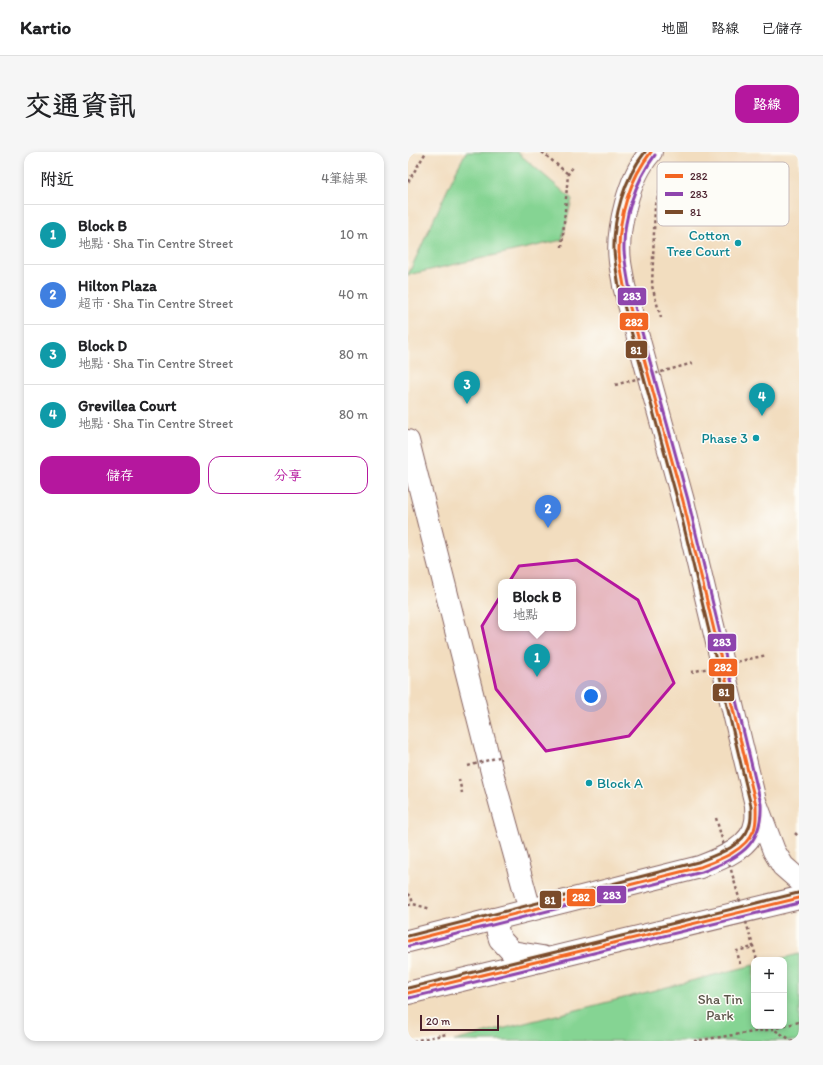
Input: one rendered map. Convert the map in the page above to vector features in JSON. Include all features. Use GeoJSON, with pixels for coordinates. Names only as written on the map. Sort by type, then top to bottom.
{"type":"FeatureCollection","features":[{"type":"Feature","properties":{"kind":"main road"},"geometry":{"type":"LineString","coordinates":[[651,152],[645,159],[633,182],[625,210],[620,236],[620,261],[624,286],[701,575],[756,805],[777,856],[783,866],[799,880]]}},
{"type":"Feature","properties":{"kind":"main road"},"geometry":{"type":"LineString","coordinates":[[408,441],[495,784],[530,910]]}},
{"type":"Feature","properties":{"kind":"main road"},"geometry":{"type":"LineString","coordinates":[[408,941],[700,867],[717,861],[742,845],[751,834],[756,822],[756,805]]}},
{"type":"Feature","properties":{"kind":"main road"},"geometry":{"type":"LineString","coordinates":[[408,993],[799,898]]}},
{"type":"Feature","properties":{"kind":"main road"},"geometry":{"type":"LineString","coordinates":[[494,919],[500,939],[512,952],[549,958]]}},
{"type":"Feature","properties":{"kind":"path"},"geometry":{"type":"LineString","coordinates":[[408,182],[426,152]]}},
{"type":"Feature","properties":{"kind":"path"},"geometry":{"type":"LineString","coordinates":[[542,152],[568,174]]}},
{"type":"Feature","properties":{"kind":"path"},"geometry":{"type":"LineString","coordinates":[[562,247],[568,174],[573,168]]}},
{"type":"Feature","properties":{"kind":"path"},"geometry":{"type":"LineString","coordinates":[[652,286],[655,205],[657,199]]}},
{"type":"Feature","properties":{"kind":"path"},"geometry":{"type":"LineString","coordinates":[[615,385],[693,363]]}},
{"type":"Feature","properties":{"kind":"path"},"geometry":{"type":"LineString","coordinates":[[691,672],[767,655]]}},
{"type":"Feature","properties":{"kind":"path"},"geometry":{"type":"LineString","coordinates":[[468,766],[500,757]]}},
{"type":"Feature","properties":{"kind":"path"},"geometry":{"type":"LineString","coordinates":[[459,779],[462,793]]}},
{"type":"Feature","properties":{"kind":"path"},"geometry":{"type":"LineString","coordinates":[[716,818],[754,947],[756,957]]}},
{"type":"Feature","properties":{"kind":"path"},"geometry":{"type":"LineString","coordinates":[[408,894],[411,896],[413,904]]}},
{"type":"Feature","properties":{"kind":"path"},"geometry":{"type":"LineString","coordinates":[[408,905],[413,904],[433,910]]}},
{"type":"Feature","properties":{"kind":"path"},"geometry":{"type":"LineString","coordinates":[[740,964],[737,951],[754,947]]}},
{"type":"Feature","properties":{"kind":"path"},"geometry":{"type":"LineString","coordinates":[[787,1025],[799,1022]]}},
{"type":"Feature","properties":{"kind":"path"},"geometry":{"type":"LineString","coordinates":[[694,1041],[761,1029]]}},
{"type":"Feature","properties":{"kind":"path"},"geometry":{"type":"LineString","coordinates":[[775,1029],[793,1041]]}},
{"type":"Feature","properties":{"kind":"path"},"geometry":{"type":"LineString","coordinates":[[413,1041],[447,1034]]}},
{"type":"Feature","properties":{"kind":"highlighted area"},"geometry":{"type":"Polygon","coordinates":[[[577,560],[638,600],[674,683],[629,736],[546,751],[496,689],[482,626],[519,566],[577,560]]]}},
{"type":"Feature","properties":{"kind":"green space"},"geometry":{"type":"Polygon","coordinates":[[[466,152],[517,152],[572,199],[562,240],[408,275],[456,171],[466,152]]]}},
{"type":"Feature","properties":{"kind":"green space","name":"Sha Tin Park"},"geometry":{"type":"Polygon","coordinates":[[[799,954],[799,1041],[454,1041],[751,966],[751,1029],[787,1029],[787,957],[799,954]]]}},
{"type":"Feature","properties":{"kind":"transit line","name":"81"},"geometry":{"type":"LineString","coordinates":[[408,936],[698,862],[735,845],[746,834],[750,824],[751,806],[678,502],[619,287],[614,251],[615,225],[621,199],[626,186],[631,174],[645,152]]}},
{"type":"Feature","properties":{"kind":"transit line","name":"282"},"geometry":{"type":"LineString","coordinates":[[408,941],[700,867],[723,858],[738,849],[750,837],[755,827],[756,805],[683,501],[624,286],[620,264],[619,250],[621,224],[627,198],[637,174],[651,152]]}},
{"type":"Feature","properties":{"kind":"transit line","name":"283"},"geometry":{"type":"LineString","coordinates":[[409,946],[702,872],[737,856],[752,841],[758,831],[761,804],[688,500],[629,285],[626,268],[624,239],[628,213],[636,189],[655,155]]}},
{"type":"Feature","properties":{"kind":"transit line","name":"81"},"geometry":{"type":"LineString","coordinates":[[408,988],[798,893]]}},
{"type":"Feature","properties":{"kind":"transit line","name":"282"},"geometry":{"type":"LineString","coordinates":[[408,993],[799,898]]}},
{"type":"Feature","properties":{"kind":"transit line","name":"283"},"geometry":{"type":"LineString","coordinates":[[409,998],[799,903]]}},
{"type":"Feature","properties":{"kind":"place","name":"Cotton Tree Court"},"geometry":{"type":"Point","coordinates":[738,243]}},
{"type":"Feature","properties":{"kind":"place","name":"Block D"},"geometry":{"type":"Point","coordinates":[467,404]}},
{"type":"Feature","properties":{"kind":"place","name":"Grevillea Court"},"geometry":{"type":"Point","coordinates":[762,416]}},
{"type":"Feature","properties":{"kind":"place","name":"Phase 3"},"geometry":{"type":"Point","coordinates":[756,438]}},
{"type":"Feature","properties":{"kind":"place","name":"Hilton Plaza"},"geometry":{"type":"Point","coordinates":[548,528]}},
{"type":"Feature","properties":{"kind":"place","name":"Block B"},"geometry":{"type":"Point","coordinates":[537,677]}},
{"type":"Feature","properties":{"kind":"place","name":"Block A"},"geometry":{"type":"Point","coordinates":[589,783]}}]}
